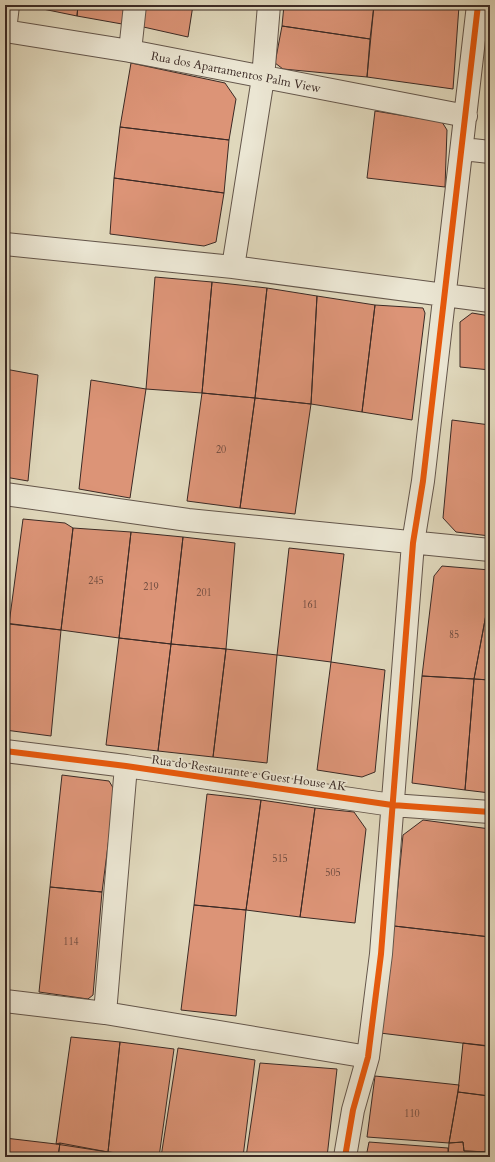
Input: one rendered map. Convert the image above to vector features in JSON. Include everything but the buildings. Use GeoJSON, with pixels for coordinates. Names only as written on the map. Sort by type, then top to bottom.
{"type":"FeatureCollection","features":[{"type":"Feature","properties":{"kind":"street"},"geometry":{"type":"LineString","coordinates":[[5,31],[8,5]]}},
{"type":"Feature","properties":{"kind":"street"},"geometry":{"type":"LineString","coordinates":[[130,51],[135,5]]}},
{"type":"Feature","properties":{"kind":"street"},"geometry":{"type":"LineString","coordinates":[[233,267],[263,78],[269,5]]}},
{"type":"Feature","properties":{"kind":"street"},"geometry":{"type":"LineString","coordinates":[[344,1157],[353,1110],[368,1057],[381,954],[413,544],[423,481],[452,221],[463,149],[478,5]]}},
{"type":"Feature","properties":{"kind":"street","name":"Rua dos Apartamentos Palm View"},"geometry":{"type":"LineString","coordinates":[[5,31],[130,51],[263,78],[466,116]]}},
{"type":"Feature","properties":{"kind":"street"},"geometry":{"type":"LineString","coordinates":[[463,149],[490,152]]}},
{"type":"Feature","properties":{"kind":"street"},"geometry":{"type":"LineString","coordinates":[[5,244],[233,267],[490,300]]}},
{"type":"Feature","properties":{"kind":"street"},"geometry":{"type":"LineString","coordinates":[[5,494],[188,520],[413,544],[490,550]]}},
{"type":"Feature","properties":{"kind":"street","name":"Rua do Restaurante e Guest House AK"},"geometry":{"type":"LineString","coordinates":[[5,751],[126,766],[392,805],[490,812]]}},
{"type":"Feature","properties":{"kind":"street"},"geometry":{"type":"LineString","coordinates":[[105,1013],[126,766]]}},
{"type":"Feature","properties":{"kind":"street"},"geometry":{"type":"LineString","coordinates":[[5,1001],[105,1013],[368,1057]]}},
{"type":"Feature","properties":{"kind":"cycle path"},"geometry":{"type":"LineString","coordinates":[[345,1157],[353,1110],[368,1057],[381,954],[413,543],[423,481],[478,5]]}},
{"type":"Feature","properties":{"kind":"cycle path"},"geometry":{"type":"LineString","coordinates":[[5,751],[126,766],[392,805],[490,812]]}}]}
